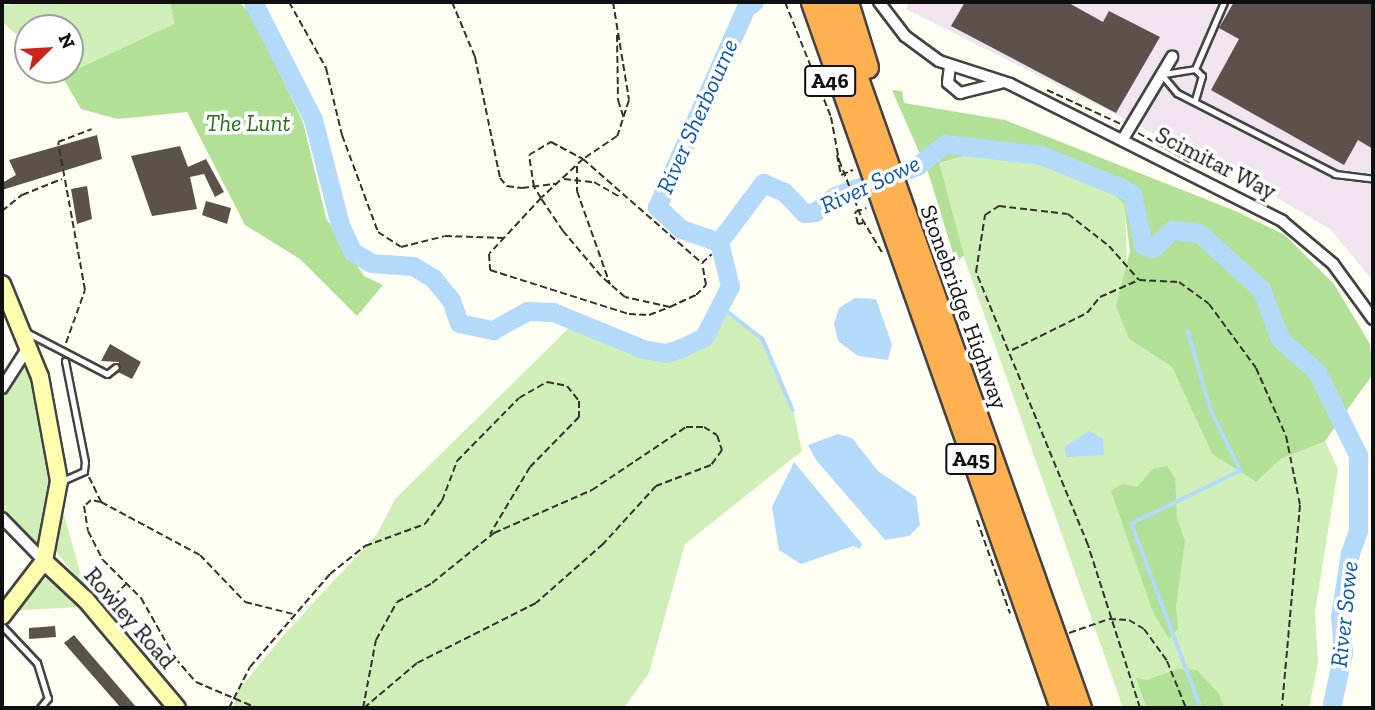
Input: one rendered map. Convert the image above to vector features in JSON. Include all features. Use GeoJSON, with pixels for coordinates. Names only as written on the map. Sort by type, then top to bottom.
{"type":"FeatureCollection","features":[{"type":"Feature","properties":{"kind":"highway","name":"Stonebridge Highway"},"geometry":{"type":"LineString","coordinates":[[812,2],[871,159],[922,270],[1080,708]]}},
{"type":"Feature","properties":{"kind":"highway","name":"Stonebridge Highway"},"geometry":{"type":"LineString","coordinates":[[830,2],[871,159]]}},
{"type":"Feature","properties":{"kind":"highway","name":"A46"},"geometry":{"type":"LineString","coordinates":[[847,2],[871,159]]}},
{"type":"Feature","properties":{"kind":"highway","name":"A46"},"geometry":{"type":"LineString","coordinates":[[793,4],[871,159]]}},
{"type":"Feature","properties":{"kind":"highway","name":"Stonebridge Highway"},"geometry":{"type":"LineString","coordinates":[[889,202],[1061,708]]}},
{"type":"Feature","properties":{"kind":"street","name":"Scimitar Way"},"geometry":{"type":"LineString","coordinates":[[878,2],[905,36],[950,66],[1010,84],[1123,139],[1302,235],[1333,264],[1373,319]]}},
{"type":"Feature","properties":{"kind":"street"},"geometry":{"type":"LineString","coordinates":[[1123,139],[1172,57]]}},
{"type":"Feature","properties":{"kind":"street"},"geometry":{"type":"LineString","coordinates":[[950,66],[948,83],[960,93],[990,83],[1010,84]]}},
{"type":"Feature","properties":{"kind":"street"},"geometry":{"type":"LineString","coordinates":[[2,284],[26,338],[56,443],[59,481],[44,561],[2,616]]}},
{"type":"Feature","properties":{"kind":"street"},"geometry":{"type":"LineString","coordinates":[[2,385],[26,338]]}},
{"type":"Feature","properties":{"kind":"street"},"geometry":{"type":"LineString","coordinates":[[2,518],[44,561]]}},
{"type":"Feature","properties":{"kind":"street","name":"Rowley Road"},"geometry":{"type":"LineString","coordinates":[[44,561],[86,600],[177,708]]}},
{"type":"Feature","properties":{"kind":"lane"},"geometry":{"type":"LineString","coordinates":[[1195,69],[1224,2]]}},
{"type":"Feature","properties":{"kind":"lane"},"geometry":{"type":"LineString","coordinates":[[1161,74],[1195,69]]}},
{"type":"Feature","properties":{"kind":"lane"},"geometry":{"type":"LineString","coordinates":[[1195,69],[1202,76],[1195,100]]}},
{"type":"Feature","properties":{"kind":"lane"},"geometry":{"type":"LineString","coordinates":[[1161,74],[1177,93],[1208,104],[1335,174],[1373,179]]}},
{"type":"Feature","properties":{"kind":"lane"},"geometry":{"type":"LineString","coordinates":[[26,338],[64,350],[107,374],[116,368]]}},
{"type":"Feature","properties":{"kind":"lane"},"geometry":{"type":"LineString","coordinates":[[59,481],[84,471],[85,462],[65,361]]}},
{"type":"Feature","properties":{"kind":"lane"},"geometry":{"type":"LineString","coordinates":[[2,626],[37,663],[48,698],[40,708]]}},
{"type":"Feature","properties":{"kind":"path"},"geometry":{"type":"LineString","coordinates":[[289,2],[326,68],[342,135],[378,232],[401,247],[445,236],[505,238]]}},
{"type":"Feature","properties":{"kind":"path"},"geometry":{"type":"LineString","coordinates":[[452,2],[475,57],[500,178],[507,186],[534,187],[556,184]]}},
{"type":"Feature","properties":{"kind":"path"},"geometry":{"type":"LineString","coordinates":[[561,180],[575,179],[607,188],[627,202],[702,262],[706,285],[670,307],[649,316],[629,314],[582,295],[504,278],[486,263],[541,198],[578,163],[617,136],[624,122],[629,100],[613,2]]}},
{"type":"Feature","properties":{"kind":"path"},"geometry":{"type":"LineString","coordinates":[[785,2],[793,4],[831,117],[839,160],[863,221],[858,224],[855,212],[889,202]]}},
{"type":"Feature","properties":{"kind":"path"},"geometry":{"type":"LineString","coordinates":[[616,23],[618,100],[624,122]]}},
{"type":"Feature","properties":{"kind":"path"},"geometry":{"type":"LineString","coordinates":[[64,350],[85,290],[58,142],[92,130]]}},
{"type":"Feature","properties":{"kind":"path"},"geometry":{"type":"LineString","coordinates":[[627,202],[583,159],[564,145],[538,145],[529,155],[534,187],[611,285],[647,307],[670,307]]}},
{"type":"Feature","properties":{"kind":"path"},"geometry":{"type":"LineString","coordinates":[[838,155],[833,157],[841,174],[871,159]]}},
{"type":"Feature","properties":{"kind":"path"},"geometry":{"type":"LineString","coordinates":[[578,163],[575,179],[611,285]]}},
{"type":"Feature","properties":{"kind":"path"},"geometry":{"type":"LineString","coordinates":[[2,211],[22,195],[63,178]]}},
{"type":"Feature","properties":{"kind":"path"},"geometry":{"type":"LineString","coordinates":[[1139,280],[1109,246],[1068,214],[999,206],[985,215],[976,272],[1011,351],[1088,545],[1109,619],[1140,708]]}},
{"type":"Feature","properties":{"kind":"path"},"geometry":{"type":"LineString","coordinates":[[702,262],[712,254]]}},
{"type":"Feature","properties":{"kind":"path"},"geometry":{"type":"LineString","coordinates":[[1011,351],[1087,313],[1100,297],[1139,280],[1180,282],[1209,304],[1256,368],[1286,436],[1300,505],[1282,708]]}},
{"type":"Feature","properties":{"kind":"path"},"geometry":{"type":"LineString","coordinates":[[229,708],[232,695],[293,614],[349,556],[425,524],[442,501],[457,461],[519,398],[547,382],[567,386],[579,401],[576,422],[530,467],[489,536]]}},
{"type":"Feature","properties":{"kind":"path"},"geometry":{"type":"LineString","coordinates":[[686,427],[704,427],[721,442],[711,465],[656,486],[603,544],[523,614],[417,663],[364,708],[376,640],[392,608],[432,583],[489,536],[592,490],[686,427]]}},
{"type":"Feature","properties":{"kind":"path"},"geometry":{"type":"LineString","coordinates":[[92,480],[101,502]]}},
{"type":"Feature","properties":{"kind":"path"},"geometry":{"type":"LineString","coordinates":[[257,708],[232,695],[196,682],[126,583],[103,560],[88,531],[84,506],[91,500],[101,502],[200,555],[245,602],[293,614]]}},
{"type":"Feature","properties":{"kind":"path"},"geometry":{"type":"LineString","coordinates":[[107,603],[126,583]]}},
{"type":"Feature","properties":{"kind":"path"},"geometry":{"type":"LineString","coordinates":[[1068,633],[1109,619],[1129,620],[1144,629],[1167,661],[1186,708]]}},
{"type":"Feature","properties":{"kind":"shaded area"},"geometry":{"type":"Polygon","coordinates":[[[908,2],[1373,2],[1373,281],[1330,229],[1250,182],[906,9],[908,2]]]}},
{"type":"Feature","properties":{"kind":"green space"},"geometry":{"type":"Polygon","coordinates":[[[23,2],[170,2],[174,24],[84,66],[84,14],[14,14],[14,33],[2,22],[2,6],[23,2]]]}},
{"type":"Feature","properties":{"kind":"green space","name":"The Lunt"},"geometry":{"type":"Polygon","coordinates":[[[170,2],[239,2],[251,14],[303,122],[326,218],[364,276],[383,285],[357,316],[300,259],[245,225],[187,112],[117,119],[81,109],[67,84],[84,84],[84,66],[174,24],[170,2]]]}},
{"type":"Feature","properties":{"kind":"green space"},"geometry":{"type":"Polygon","coordinates":[[[892,90],[902,91],[904,103],[1005,120],[1238,212],[1285,235],[1334,284],[1370,344],[1373,374],[1325,441],[1281,459],[1256,482],[1212,454],[1172,367],[1129,339],[1116,306],[1130,251],[1124,204],[1110,191],[1040,161],[968,155],[939,163],[964,255],[956,263],[929,175],[892,90]]]}},
{"type":"Feature","properties":{"kind":"green space"},"geometry":{"type":"Polygon","coordinates":[[[968,155],[1040,161],[1110,191],[1125,205],[1129,339],[1172,367],[1212,454],[1256,482],[1281,459],[1325,441],[1338,469],[1315,612],[1318,663],[1309,708],[1123,708],[953,226],[939,163],[968,155]]]}},
{"type":"Feature","properties":{"kind":"green space"},"geometry":{"type":"Polygon","coordinates":[[[720,306],[763,339],[793,410],[802,451],[685,544],[649,673],[624,708],[233,708],[237,692],[282,637],[377,534],[395,499],[573,324],[666,353],[704,337],[720,306]]]}},
{"type":"Feature","properties":{"kind":"green space"},"geometry":{"type":"Polygon","coordinates":[[[26,362],[52,474],[51,507],[37,548],[2,511],[2,396],[26,362]]]}},
{"type":"Feature","properties":{"kind":"green space"},"geometry":{"type":"Polygon","coordinates":[[[1167,466],[1175,478],[1177,518],[1185,541],[1176,606],[1178,629],[1169,639],[1153,612],[1111,491],[1122,484],[1137,487],[1153,469],[1167,466]]]}},
{"type":"Feature","properties":{"kind":"green space"},"geometry":{"type":"Polygon","coordinates":[[[62,508],[82,579],[94,595],[91,597],[56,551],[62,508]]]}},
{"type":"Feature","properties":{"kind":"green space"},"geometry":{"type":"Polygon","coordinates":[[[47,579],[80,607],[6,611],[35,584],[47,579]]]}},
{"type":"Feature","properties":{"kind":"green space"},"geometry":{"type":"Polygon","coordinates":[[[1178,669],[1197,670],[1219,694],[1224,708],[1147,708],[1136,678],[1147,680],[1178,669]]]}},
{"type":"Feature","properties":{"kind":"water"},"geometry":{"type":"Polygon","coordinates":[[[855,298],[876,299],[892,345],[888,360],[858,356],[838,341],[834,324],[839,308],[855,298]]]}},
{"type":"Feature","properties":{"kind":"water"},"geometry":{"type":"Polygon","coordinates":[[[1089,431],[1103,439],[1104,455],[1067,457],[1064,447],[1089,431]]]}},
{"type":"Feature","properties":{"kind":"water"},"geometry":{"type":"Polygon","coordinates":[[[838,434],[852,438],[878,471],[916,497],[920,525],[909,536],[885,540],[816,460],[808,445],[838,434]]]}},
{"type":"Feature","properties":{"kind":"water"},"geometry":{"type":"Polygon","coordinates":[[[794,462],[862,544],[860,549],[853,546],[801,564],[779,550],[772,507],[794,462]]]}},
{"type":"Feature","properties":{"kind":"building"},"geometry":{"type":"Polygon","coordinates":[[[965,2],[1067,2],[1103,22],[1109,11],[1160,37],[1116,113],[951,26],[965,2]]]}},
{"type":"Feature","properties":{"kind":"building"},"geometry":{"type":"Polygon","coordinates":[[[1234,2],[1373,2],[1373,149],[1358,140],[1344,165],[1211,90],[1239,39],[1219,28],[1234,2]]]}},
{"type":"Feature","properties":{"kind":"building"},"geometry":{"type":"Polygon","coordinates":[[[97,135],[102,159],[2,190],[2,183],[16,175],[9,160],[97,135]]]}},
{"type":"Feature","properties":{"kind":"building"},"geometry":{"type":"Polygon","coordinates":[[[180,146],[188,167],[206,159],[224,192],[215,197],[204,174],[190,177],[197,209],[152,216],[131,156],[180,146]]]}},
{"type":"Feature","properties":{"kind":"building"},"geometry":{"type":"Polygon","coordinates":[[[87,186],[92,219],[77,224],[71,189],[87,186]]]}},
{"type":"Feature","properties":{"kind":"building"},"geometry":{"type":"Polygon","coordinates":[[[206,201],[231,208],[227,224],[202,215],[206,201]]]}},
{"type":"Feature","properties":{"kind":"building"},"geometry":{"type":"Polygon","coordinates":[[[110,344],[141,362],[132,379],[118,372],[119,362],[101,361],[110,344]]]}},
{"type":"Feature","properties":{"kind":"building"},"geometry":{"type":"Polygon","coordinates":[[[55,626],[56,637],[29,639],[29,628],[55,626]]]}},
{"type":"Feature","properties":{"kind":"building"},"geometry":{"type":"Polygon","coordinates":[[[74,635],[137,708],[121,708],[64,643],[74,635]]]}},
{"type":"Feature","properties":{"kind":"waterway","name":"River Sowe"},"geometry":{"type":"LineString","coordinates":[[253,2],[313,119],[340,225],[352,251],[371,263],[413,266],[433,278],[451,300],[459,323],[493,330],[527,311],[553,312],[643,349],[666,353],[683,347],[704,337],[730,286],[719,242],[763,183],[784,192],[804,213],[815,212],[835,196],[917,166],[945,144],[1041,155],[1117,186],[1132,194],[1143,245],[1153,248],[1172,230],[1199,233],[1261,289],[1280,339],[1317,372],[1358,455],[1358,531],[1350,553],[1340,616],[1343,653],[1331,708]]}},
{"type":"Feature","properties":{"kind":"waterway","name":"River Sherbourne"},"geometry":{"type":"LineString","coordinates":[[719,242],[681,229],[657,207],[746,7],[754,2]]}},
{"type":"Feature","properties":{"kind":"waterway"},"geometry":{"type":"LineString","coordinates":[[720,306],[763,339],[793,410]]}},
{"type":"Feature","properties":{"kind":"waterway"},"geometry":{"type":"LineString","coordinates":[[1188,331],[1211,410],[1241,471],[1132,524],[1201,708]]}}]}
